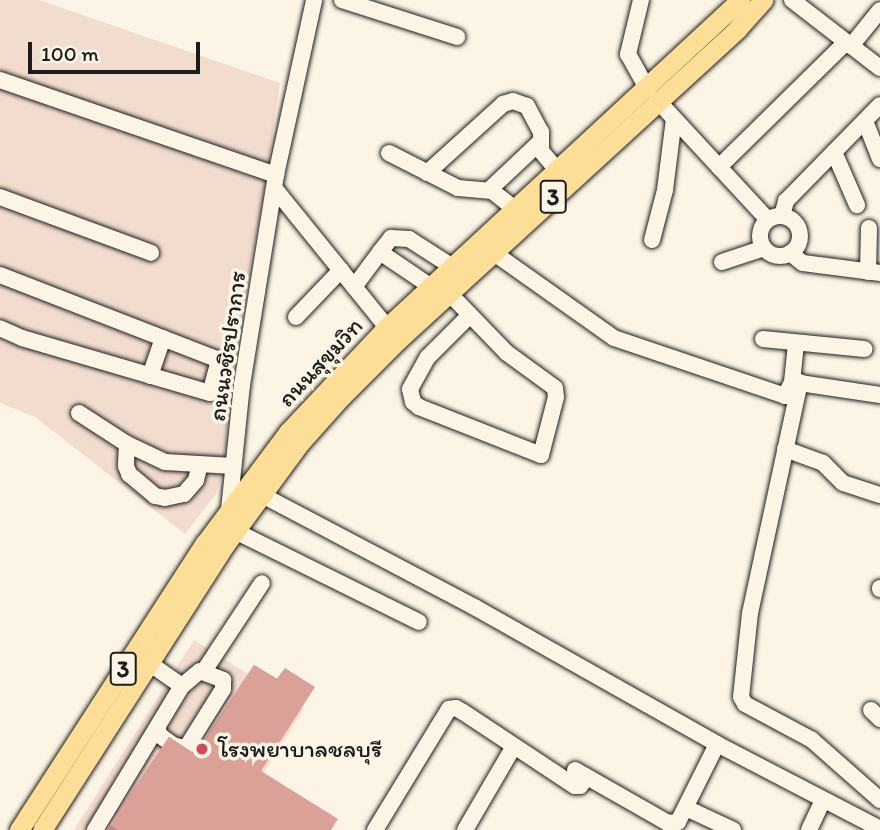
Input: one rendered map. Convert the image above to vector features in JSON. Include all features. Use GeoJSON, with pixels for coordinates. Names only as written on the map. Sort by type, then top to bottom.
{"type":"FeatureCollection","features":[{"type":"Feature","properties":{"kind":"main road","name":"ถนนสุขุมวิท"},"geometry":{"type":"LineString","coordinates":[[19,830],[229,510],[296,423],[392,334],[449,293],[494,253],[740,0]]}},
{"type":"Feature","properties":{"kind":"main road","name":"ถนนสุขุมวิท"},"geometry":{"type":"LineString","coordinates":[[42,830],[235,531],[430,286],[557,170],[763,0]]}},
{"type":"Feature","properties":{"kind":"street"},"geometry":{"type":"LineString","coordinates":[[342,0],[457,37]]}},
{"type":"Feature","properties":{"kind":"street"},"geometry":{"type":"LineString","coordinates":[[641,0],[628,54],[647,95],[775,218],[793,221],[800,232],[798,244],[790,253],[773,255],[764,248],[761,230],[775,218],[786,201],[880,105]]}},
{"type":"Feature","properties":{"kind":"street"},"geometry":{"type":"LineString","coordinates":[[792,0],[880,68]]}},
{"type":"Feature","properties":{"kind":"street","name":"ถนนวชิรปราการ"},"geometry":{"type":"LineString","coordinates":[[229,510],[242,385],[275,182],[309,1]]}},
{"type":"Feature","properties":{"kind":"street"},"geometry":{"type":"LineString","coordinates":[[719,166],[849,44],[880,10]]}},
{"type":"Feature","properties":{"kind":"street"},"geometry":{"type":"LineString","coordinates":[[0,80],[275,182],[392,334]]}},
{"type":"Feature","properties":{"kind":"street"},"geometry":{"type":"LineString","coordinates":[[427,173],[503,104],[522,102],[538,124],[541,151],[557,170]]}},
{"type":"Feature","properties":{"kind":"street"},"geometry":{"type":"LineString","coordinates":[[652,240],[665,190],[674,119]]}},
{"type":"Feature","properties":{"kind":"street"},"geometry":{"type":"LineString","coordinates":[[864,121],[880,159]]}},
{"type":"Feature","properties":{"kind":"street"},"geometry":{"type":"LineString","coordinates":[[489,190],[541,141]]}},
{"type":"Feature","properties":{"kind":"street"},"geometry":{"type":"LineString","coordinates":[[834,152],[857,205]]}},
{"type":"Feature","properties":{"kind":"street"},"geometry":{"type":"LineString","coordinates":[[389,153],[458,188],[489,190],[515,209]]}},
{"type":"Feature","properties":{"kind":"street"},"geometry":{"type":"LineString","coordinates":[[0,197],[150,253]]}},
{"type":"Feature","properties":{"kind":"street"},"geometry":{"type":"LineString","coordinates":[[790,253],[803,263],[874,272],[869,228]]}},
{"type":"Feature","properties":{"kind":"street"},"geometry":{"type":"LineString","coordinates":[[355,288],[391,238],[403,236],[451,267]]}},
{"type":"Feature","properties":{"kind":"street"},"geometry":{"type":"LineString","coordinates":[[722,262],[764,248]]}},
{"type":"Feature","properties":{"kind":"street"},"geometry":{"type":"LineString","coordinates":[[380,252],[430,286]]}},
{"type":"Feature","properties":{"kind":"street"},"geometry":{"type":"LineString","coordinates":[[494,253],[614,338],[785,396],[796,382]]}},
{"type":"Feature","properties":{"kind":"street"},"geometry":{"type":"LineString","coordinates":[[296,317],[341,270]]}},
{"type":"Feature","properties":{"kind":"street"},"geometry":{"type":"LineString","coordinates":[[0,275],[219,360],[210,394],[22,338],[0,328]]}},
{"type":"Feature","properties":{"kind":"street"},"geometry":{"type":"LineString","coordinates":[[449,293],[507,352],[555,388],[556,397],[541,454],[419,407],[413,402],[410,388],[428,356],[470,315]]}},
{"type":"Feature","properties":{"kind":"street"},"geometry":{"type":"LineString","coordinates":[[150,376],[163,338]]}},
{"type":"Feature","properties":{"kind":"street"},"geometry":{"type":"LineString","coordinates":[[763,339],[865,349]]}},
{"type":"Feature","properties":{"kind":"street"},"geometry":{"type":"LineString","coordinates":[[796,343],[796,382],[785,449],[750,613],[742,700],[812,740],[880,800]]}},
{"type":"Feature","properties":{"kind":"street"},"geometry":{"type":"LineString","coordinates":[[214,378],[242,385]]}},
{"type":"Feature","properties":{"kind":"street"},"geometry":{"type":"LineString","coordinates":[[796,382],[880,395]]}},
{"type":"Feature","properties":{"kind":"street"},"geometry":{"type":"LineString","coordinates":[[79,413],[127,444],[165,462],[233,466]]}},
{"type":"Feature","properties":{"kind":"street"},"geometry":{"type":"LineString","coordinates":[[127,444],[125,466],[129,474],[155,496],[165,498],[184,494],[195,480],[200,464]]}},
{"type":"Feature","properties":{"kind":"street"},"geometry":{"type":"LineString","coordinates":[[785,449],[823,463],[843,483],[880,495]]}},
{"type":"Feature","properties":{"kind":"street"},"geometry":{"type":"LineString","coordinates":[[262,495],[476,608],[717,744],[880,830]]}},
{"type":"Feature","properties":{"kind":"street"},"geometry":{"type":"LineString","coordinates":[[235,531],[419,622]]}},
{"type":"Feature","properties":{"kind":"street"},"geometry":{"type":"LineString","coordinates":[[204,671],[262,583]]}},
{"type":"Feature","properties":{"kind":"street"},"geometry":{"type":"LineString","coordinates":[[149,663],[182,685]]}},
{"type":"Feature","properties":{"kind":"street"},"geometry":{"type":"LineString","coordinates":[[95,830],[182,685],[195,671],[204,671],[219,677],[224,685],[188,744],[183,748],[173,746],[159,735],[158,729]]}},
{"type":"Feature","properties":{"kind":"street"},"geometry":{"type":"LineString","coordinates":[[375,830],[449,709],[456,708],[575,786],[579,786],[581,773],[668,823],[678,822],[687,808],[717,744]]}},
{"type":"Feature","properties":{"kind":"street"},"geometry":{"type":"LineString","coordinates":[[466,830],[514,746]]}},
{"type":"Feature","properties":{"kind":"street"},"geometry":{"type":"LineString","coordinates":[[809,830],[823,800]]}},
{"type":"Feature","properties":{"kind":"street"},"geometry":{"type":"LineString","coordinates":[[687,808],[733,830]]}},
{"type":"Feature","properties":{"kind":"shaded area"},"geometry":{"type":"Polygon","coordinates":[[[0,0],[39,0],[280,83],[264,192],[240,323],[222,474],[216,494],[185,534],[35,417],[0,403],[0,0]]]}},
{"type":"Feature","properties":{"kind":"shaded area","name":"โรงพยาบาลชลบุรี"},"geometry":{"type":"Polygon","coordinates":[[[194,640],[304,709],[254,788],[320,830],[74,830],[194,640]]]}},
{"type":"Feature","properties":{"kind":"building","name":"โรงพยาบาลชลบุรี"},"geometry":{"type":"Polygon","coordinates":[[[254,665],[277,680],[285,668],[315,687],[261,771],[338,819],[331,830],[118,830],[110,825],[169,737],[196,755],[254,665]]]}},
{"type":"Feature","properties":{"kind":"place","name":"โรงพยาบาลชลบุรี"},"geometry":{"type":"Point","coordinates":[202,749]}}]}
